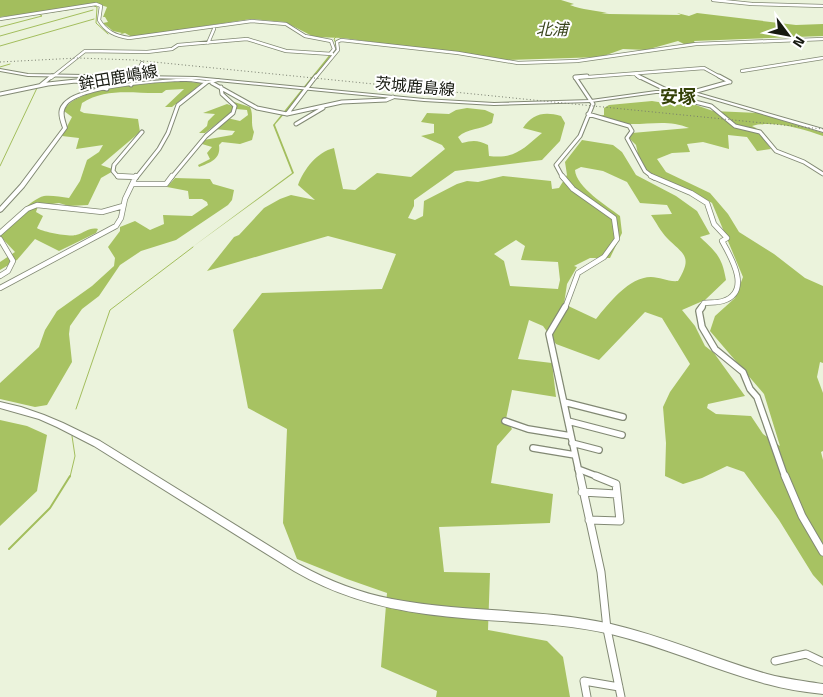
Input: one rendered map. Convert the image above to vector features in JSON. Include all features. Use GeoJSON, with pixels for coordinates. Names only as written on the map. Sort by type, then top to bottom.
{"type":"FeatureCollection","features":[{"type":"Feature","properties":{"kind":"main road","name":"茨城鹿島線"},"geometry":{"type":"LineString","coordinates":[[0,70],[22,74],[218,80],[393,97],[500,104],[591,101],[674,92],[693,92],[823,129]]}},
{"type":"Feature","properties":{"kind":"street"},"geometry":{"type":"LineString","coordinates":[[713,0],[752,4],[823,6]]}},
{"type":"Feature","properties":{"kind":"street"},"geometry":{"type":"LineString","coordinates":[[0,19],[96,4],[101,6],[99,20],[106,30],[119,36],[134,38],[245,22],[280,22],[306,36],[331,41],[334,49],[330,54]]}},
{"type":"Feature","properties":{"kind":"street"},"geometry":{"type":"LineString","coordinates":[[208,43],[214,29]]}},
{"type":"Feature","properties":{"kind":"street"},"geometry":{"type":"LineString","coordinates":[[41,85],[85,51],[148,52],[247,39],[286,51],[335,54]]}},
{"type":"Feature","properties":{"kind":"street"},"geometry":{"type":"LineString","coordinates":[[284,114],[304,88],[335,54],[338,40],[458,53],[506,62],[560,62],[689,45],[823,39]]}},
{"type":"Feature","properties":{"kind":"street"},"geometry":{"type":"LineString","coordinates":[[131,85],[148,52]]}},
{"type":"Feature","properties":{"kind":"street"},"geometry":{"type":"LineString","coordinates":[[742,71],[823,58]]}},
{"type":"Feature","properties":{"kind":"street"},"geometry":{"type":"LineString","coordinates":[[621,697],[607,628],[601,572],[582,492],[550,331],[567,304],[578,273],[608,254],[617,239],[616,223],[614,218],[573,189],[557,167],[557,163],[580,136],[593,104],[575,78],[704,68],[730,82],[693,92]]}},
{"type":"Feature","properties":{"kind":"street"},"geometry":{"type":"LineString","coordinates":[[634,74],[644,81],[674,92],[687,100],[714,108],[730,124],[760,132],[776,151],[804,162],[823,174]]}},
{"type":"Feature","properties":{"kind":"street","name":"鉾田鹿嶋線"},"geometry":{"type":"LineString","coordinates":[[0,210],[22,186],[65,128],[61,112],[68,101],[107,89],[131,85],[176,79],[209,82]]}},
{"type":"Feature","properties":{"kind":"street"},"geometry":{"type":"LineString","coordinates":[[0,288],[112,229],[122,218],[125,199],[136,177],[159,149],[168,133],[178,105],[209,82],[218,80]]}},
{"type":"Feature","properties":{"kind":"street"},"geometry":{"type":"LineString","coordinates":[[0,94],[41,85],[79,81],[107,89]]}},
{"type":"Feature","properties":{"kind":"street"},"geometry":{"type":"LineString","coordinates":[[209,82],[252,105],[284,114],[356,100],[391,100],[393,97]]}},
{"type":"Feature","properties":{"kind":"street"},"geometry":{"type":"LineString","coordinates":[[134,184],[166,184],[206,136],[233,113],[234,106],[222,94],[221,88]]}},
{"type":"Feature","properties":{"kind":"street"},"geometry":{"type":"LineString","coordinates":[[296,124],[328,105]]}},
{"type":"Feature","properties":{"kind":"street"},"geometry":{"type":"LineString","coordinates":[[588,114],[629,126],[632,131],[627,135],[627,138],[644,171],[652,177],[681,188],[707,203],[714,224],[727,238],[722,241],[736,267],[738,286],[734,293],[725,301],[704,303],[699,311],[702,327],[715,349],[743,372],[750,389],[757,397],[795,500],[815,541],[823,552]]}},
{"type":"Feature","properties":{"kind":"street"},"geometry":{"type":"LineString","coordinates":[[136,177],[118,177],[113,172],[114,165],[142,132]]}},
{"type":"Feature","properties":{"kind":"street"},"geometry":{"type":"LineString","coordinates":[[0,233],[33,206],[44,204],[102,212],[124,206]]}},
{"type":"Feature","properties":{"kind":"street"},"geometry":{"type":"LineString","coordinates":[[0,239],[13,261],[8,271],[0,276]]}},
{"type":"Feature","properties":{"kind":"street"},"geometry":{"type":"LineString","coordinates":[[564,402],[623,417]]}},
{"type":"Feature","properties":{"kind":"street"},"geometry":{"type":"LineString","coordinates":[[0,405],[44,417],[86,436],[291,564],[319,580],[357,595],[404,606],[607,628],[653,639],[786,684],[823,689]]}},
{"type":"Feature","properties":{"kind":"street"},"geometry":{"type":"LineString","coordinates":[[505,421],[528,429],[571,436]]}},
{"type":"Feature","properties":{"kind":"street"},"geometry":{"type":"LineString","coordinates":[[568,421],[622,435]]}},
{"type":"Feature","properties":{"kind":"street"},"geometry":{"type":"LineString","coordinates":[[572,443],[599,450]]}},
{"type":"Feature","properties":{"kind":"street"},"geometry":{"type":"LineString","coordinates":[[532,448],[575,455]]}},
{"type":"Feature","properties":{"kind":"street"},"geometry":{"type":"LineString","coordinates":[[578,469],[616,484],[620,521],[589,520]]}},
{"type":"Feature","properties":{"kind":"street"},"geometry":{"type":"LineString","coordinates":[[582,492],[617,494]]}},
{"type":"Feature","properties":{"kind":"street"},"geometry":{"type":"LineString","coordinates":[[775,661],[797,653],[818,657],[823,662]]}},
{"type":"Feature","properties":{"kind":"street"},"geometry":{"type":"LineString","coordinates":[[587,697],[584,681],[619,688]]}},
{"type":"Feature","properties":{"kind":"shaded area"},"geometry":{"type":"Polygon","coordinates":[[[177,81],[202,83],[172,107],[165,107],[184,89],[166,90],[162,93],[111,93],[82,103],[80,111],[84,113],[138,119],[140,132],[101,165],[115,170],[101,178],[88,205],[69,206],[59,203],[38,206],[36,212],[43,216],[37,228],[62,235],[79,234],[92,229],[98,229],[96,233],[59,251],[35,239],[17,260],[0,270],[0,262],[15,252],[0,236],[8,226],[19,213],[38,198],[56,196],[69,198],[80,181],[87,160],[99,152],[103,145],[76,149],[79,138],[62,136],[72,117],[64,111],[71,103],[82,96],[98,91],[133,85],[177,81]]]}},
{"type":"Feature","properties":{"kind":"shaded area"},"geometry":{"type":"Polygon","coordinates":[[[652,101],[677,105],[690,103],[713,111],[758,113],[823,133],[823,136],[788,126],[760,124],[752,126],[756,128],[771,149],[757,151],[747,137],[728,135],[729,149],[703,142],[687,144],[690,152],[672,153],[657,159],[666,172],[710,193],[728,214],[739,232],[774,254],[805,278],[823,286],[823,363],[820,362],[817,377],[823,393],[823,451],[821,452],[823,460],[823,586],[813,575],[779,520],[744,472],[727,466],[702,478],[683,484],[665,476],[666,443],[663,407],[670,392],[690,364],[662,318],[645,312],[599,360],[556,344],[543,326],[529,320],[518,359],[552,363],[556,397],[512,390],[506,419],[512,429],[497,446],[491,483],[553,494],[550,523],[439,527],[444,572],[490,573],[488,630],[547,641],[563,657],[570,697],[436,697],[437,691],[381,667],[387,593],[297,559],[283,523],[287,429],[248,408],[233,330],[262,293],[382,289],[396,254],[328,236],[207,271],[234,237],[239,235],[264,208],[291,195],[315,200],[298,185],[312,162],[328,150],[334,148],[343,189],[355,190],[377,173],[411,177],[445,149],[442,145],[421,136],[434,133],[434,124],[421,122],[427,113],[449,114],[456,110],[467,108],[485,110],[494,114],[492,123],[466,132],[458,137],[462,143],[475,141],[488,145],[489,156],[498,157],[518,152],[542,133],[523,128],[534,117],[544,114],[561,116],[565,123],[560,141],[542,160],[455,171],[414,200],[414,206],[408,218],[415,220],[423,216],[424,201],[467,181],[478,182],[503,176],[551,181],[552,189],[559,188],[567,175],[565,162],[582,140],[613,145],[622,152],[636,175],[676,196],[697,211],[710,234],[700,237],[715,252],[723,266],[726,280],[705,300],[682,310],[695,326],[705,346],[714,353],[745,396],[708,404],[707,408],[716,414],[751,416],[763,434],[780,446],[764,394],[710,331],[715,316],[735,298],[743,277],[712,203],[692,191],[655,177],[644,167],[639,158],[636,145],[629,138],[632,133],[689,128],[666,123],[623,124],[597,116],[604,115],[604,108],[609,105],[652,101]],[[581,167],[575,170],[581,183],[593,196],[620,216],[622,233],[610,258],[590,258],[574,266],[577,267],[567,284],[564,304],[596,319],[620,292],[635,281],[651,277],[678,281],[683,273],[686,261],[682,252],[665,236],[651,215],[672,214],[667,205],[640,203],[627,182],[603,171],[581,167]],[[516,240],[494,254],[504,261],[510,286],[558,289],[560,280],[558,262],[521,260],[525,246],[516,240]]]}},
{"type":"Feature","properties":{"kind":"shaded area"},"geometry":{"type":"Polygon","coordinates":[[[234,102],[250,107],[254,132],[252,140],[240,144],[222,142],[219,145],[217,157],[199,167],[198,165],[210,159],[207,153],[212,147],[202,144],[204,140],[232,135],[235,131],[214,129],[227,118],[240,121],[248,115],[247,110],[236,109],[234,102]]]}},
{"type":"Feature","properties":{"kind":"shaded area"},"geometry":{"type":"Polygon","coordinates":[[[227,104],[235,107],[233,111],[205,133],[199,133],[207,126],[208,121],[215,114],[203,113],[227,104]]]}},
{"type":"Feature","properties":{"kind":"shaded area"},"geometry":{"type":"Polygon","coordinates":[[[175,178],[210,179],[213,184],[234,190],[232,200],[228,205],[176,240],[141,251],[120,265],[99,296],[82,309],[70,326],[72,362],[47,405],[35,407],[0,399],[0,383],[39,347],[45,330],[57,311],[92,286],[114,266],[115,258],[108,247],[120,231],[120,227],[135,221],[150,230],[164,224],[163,215],[192,216],[208,205],[202,199],[189,199],[188,191],[167,187],[175,178]]]}},
{"type":"Feature","properties":{"kind":"shaded area"},"geometry":{"type":"Polygon","coordinates":[[[0,420],[27,426],[47,435],[37,491],[0,526],[0,420]]]}},
{"type":"Feature","properties":{"kind":"water","name":"北浦"},"geometry":{"type":"Polygon","coordinates":[[[0,0],[561,0],[574,4],[570,5],[575,7],[609,14],[681,15],[677,13],[689,16],[697,13],[796,25],[823,24],[823,36],[694,41],[695,43],[684,44],[678,41],[646,50],[623,49],[601,57],[505,60],[343,38],[314,37],[285,22],[251,19],[132,37],[125,33],[118,35],[122,33],[113,31],[103,23],[108,22],[103,17],[107,7],[100,5],[80,5],[0,17],[0,0]]]}},
{"type":"Feature","properties":{"kind":"water"},"geometry":{"type":"Polygon","coordinates":[[[334,49],[320,71],[275,125],[294,173],[191,248],[292,173],[273,125],[334,49]]]}},
{"type":"Feature","properties":{"kind":"waterway"},"geometry":{"type":"LineString","coordinates":[[94,6],[97,7],[96,23],[108,34]]}},
{"type":"Feature","properties":{"kind":"waterway"},"geometry":{"type":"LineString","coordinates":[[38,14],[73,9]]}},
{"type":"Feature","properties":{"kind":"waterway"},"geometry":{"type":"LineString","coordinates":[[0,36],[93,10]]}},
{"type":"Feature","properties":{"kind":"waterway"},"geometry":{"type":"LineString","coordinates":[[0,27],[42,16],[39,14]]}},
{"type":"Feature","properties":{"kind":"waterway"},"geometry":{"type":"LineString","coordinates":[[0,20],[31,15]]}},
{"type":"Feature","properties":{"kind":"waterway"},"geometry":{"type":"LineString","coordinates":[[0,46],[94,19]]}},
{"type":"Feature","properties":{"kind":"waterway"},"geometry":{"type":"LineString","coordinates":[[336,37],[334,39],[336,44]]}},
{"type":"Feature","properties":{"kind":"waterway"},"geometry":{"type":"LineString","coordinates":[[0,67],[10,64]]}},
{"type":"Feature","properties":{"kind":"waterway"},"geometry":{"type":"LineString","coordinates":[[0,166],[37,88]]}},
{"type":"Feature","properties":{"kind":"waterway"},"geometry":{"type":"LineString","coordinates":[[76,409],[110,310],[193,247]]}},
{"type":"Feature","properties":{"kind":"waterway"},"geometry":{"type":"LineString","coordinates":[[70,477],[75,456],[72,436]]}},
{"type":"Feature","properties":{"kind":"waterway"},"geometry":{"type":"LineString","coordinates":[[9,549],[50,508],[70,476]]}},
{"type":"Feature","properties":{"kind":"railway"},"geometry":{"type":"LineString","coordinates":[[0,62],[78,58],[134,60],[823,129]]}},
{"type":"Feature","properties":{"kind":"district","name":"安塚"},"geometry":{"type":"Point","coordinates":[678,96]}}]}
